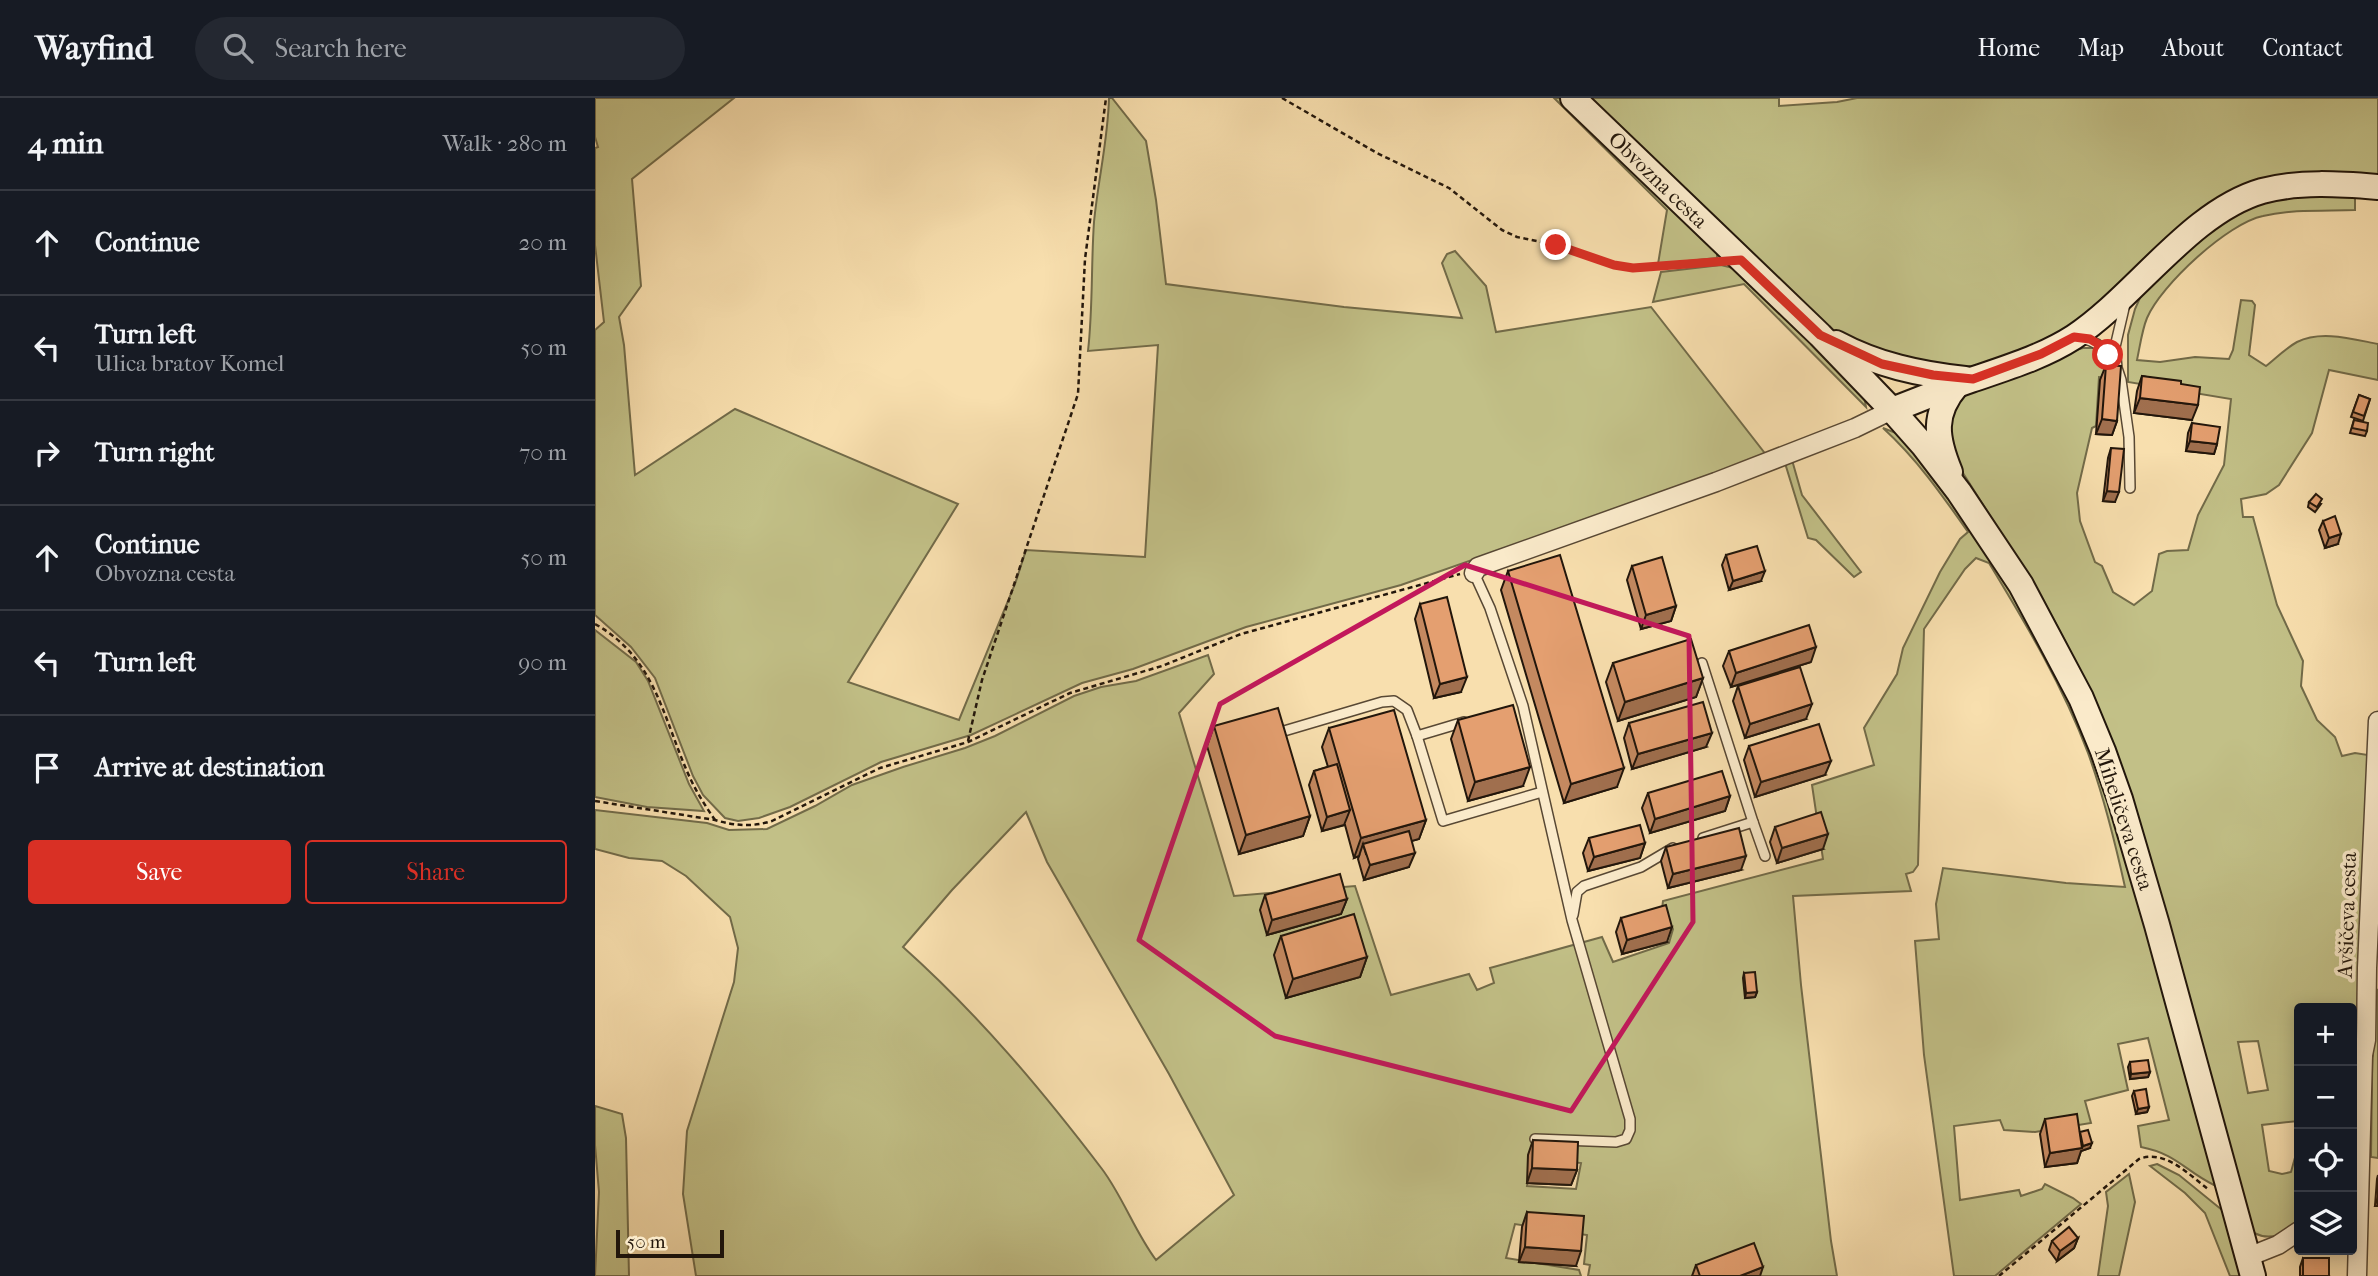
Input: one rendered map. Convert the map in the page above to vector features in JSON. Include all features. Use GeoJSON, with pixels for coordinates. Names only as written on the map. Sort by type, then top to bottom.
{"type":"FeatureCollection","features":[{"type":"Feature","properties":{"kind":"street","name":"Obvozna cesta"},"geometry":{"type":"LineString","coordinates":[[1573,98],[1820,335],[1892,410]]}},
{"type":"Feature","properties":{"kind":"street"},"geometry":{"type":"LineString","coordinates":[[1474,571],[1856,428],[1892,410],[2023,361],[2074,337],[2129,292],[2186,237],[2243,198],[2262,191],[2297,186],[2343,184],[2378,187]]}},
{"type":"Feature","properties":{"kind":"street"},"geometry":{"type":"LineString","coordinates":[[1820,335],[1882,364],[1965,382]]}},
{"type":"Feature","properties":{"kind":"street"},"geometry":{"type":"LineString","coordinates":[[1959,492],[1948,467],[1938,432],[1945,398],[1965,382]]}},
{"type":"Feature","properties":{"kind":"street","name":"Miheličeva cesta"},"geometry":{"type":"LineString","coordinates":[[1892,410],[1959,492],[2007,563],[2047,631],[2081,698],[2103,751],[2143,871],[2250,1266]]}},
{"type":"Feature","properties":{"kind":"street","name":"Avšičeva cesta"},"geometry":{"type":"LineString","coordinates":[[2357,1060],[2366,1040],[2373,968],[2378,721]]}},
{"type":"Feature","properties":{"kind":"street"},"geometry":{"type":"LineString","coordinates":[[2357,1066],[2357,1276]]}},
{"type":"Feature","properties":{"kind":"street"},"geometry":{"type":"LineString","coordinates":[[2250,1266],[2294,1234]]}},
{"type":"Feature","properties":{"kind":"lane"},"geometry":{"type":"LineString","coordinates":[[2129,292],[2115,347],[2129,437],[2130,488]]}},
{"type":"Feature","properties":{"kind":"lane"},"geometry":{"type":"LineString","coordinates":[[2074,337],[2090,339],[2100,345],[2117,368]]}},
{"type":"Feature","properties":{"kind":"lane"},"geometry":{"type":"LineString","coordinates":[[1474,571],[1490,608],[1523,706],[1572,920],[1630,1119],[1630,1130],[1626,1139],[1616,1142],[1535,1139]]}},
{"type":"Feature","properties":{"kind":"lane"},"geometry":{"type":"LineString","coordinates":[[1702,663],[1765,856]]}},
{"type":"Feature","properties":{"kind":"lane"},"geometry":{"type":"LineString","coordinates":[[1284,731],[1382,702],[1394,701],[1407,710],[1443,821],[1542,792]]}},
{"type":"Feature","properties":{"kind":"lane"},"geometry":{"type":"LineString","coordinates":[[1510,710],[1523,706]]}},
{"type":"Feature","properties":{"kind":"lane"},"geometry":{"type":"LineString","coordinates":[[1417,736],[1470,721]]}},
{"type":"Feature","properties":{"kind":"lane"},"geometry":{"type":"LineString","coordinates":[[1693,841],[1753,822]]}},
{"type":"Feature","properties":{"kind":"lane"},"geometry":{"type":"LineString","coordinates":[[1572,920],[1577,892],[1584,886],[1641,867],[1669,849],[1681,845]]}},
{"type":"Feature","properties":{"kind":"path"},"geometry":{"type":"LineString","coordinates":[[968,742],[982,680],[1078,394],[1085,259],[1106,98]]}},
{"type":"Feature","properties":{"kind":"path"},"geometry":{"type":"LineString","coordinates":[[1282,98],[1377,153],[1449,188],[1502,230],[1517,237],[1556,245],[1614,265],[1633,268],[1741,260]]}},
{"type":"Feature","properties":{"kind":"path"},"geometry":{"type":"LineString","coordinates":[[595,801],[715,820],[731,825],[758,825],[772,821],[880,768],[968,742],[1070,693],[1162,666],[1241,634],[1474,571]]}},
{"type":"Feature","properties":{"kind":"path"},"geometry":{"type":"LineString","coordinates":[[595,624],[623,644],[638,659],[651,679],[689,777],[715,820]]}},
{"type":"Feature","properties":{"kind":"path"},"geometry":{"type":"LineString","coordinates":[[1999,1276],[2139,1159],[2150,1155],[2162,1157],[2211,1191],[2233,1202]]}},
{"type":"Feature","properties":{"kind":"highlighted area"},"geometry":{"type":"Polygon","coordinates":[[[1465,565],[1689,636],[1693,922],[1571,1111],[1275,1036],[1139,940],[1220,704],[1465,565]]]}},
{"type":"Feature","properties":{"kind":"shaded area"},"geometry":{"type":"Polygon","coordinates":[[[595,98],[734,98],[632,179],[641,286],[619,317],[624,345],[635,475],[735,409],[958,504],[848,682],[959,720],[1015,584],[1026,550],[1145,557],[1158,345],[1088,351],[1094,222],[1109,98],[1112,98],[1146,141],[1166,284],[1344,307],[1462,318],[1442,263],[1447,254],[1455,251],[1486,286],[1496,332],[1651,307],[1767,456],[1401,585],[1246,627],[1133,669],[1082,683],[971,735],[881,762],[790,807],[759,818],[738,821],[725,818],[703,795],[693,776],[655,678],[631,647],[595,615],[595,330],[604,322],[595,245],[595,148],[598,147],[595,137],[595,98]]]}},
{"type":"Feature","properties":{"kind":"shaded area"},"geometry":{"type":"Polygon","coordinates":[[[1554,98],[1564,98],[1717,250],[1717,258],[1658,264],[1667,210],[1554,98]]]}},
{"type":"Feature","properties":{"kind":"shaded area"},"geometry":{"type":"Polygon","coordinates":[[[1587,98],[1779,98],[1779,106],[1857,98],[2378,98],[2378,175],[2262,185],[2066,333],[2002,360],[1974,366],[1933,368],[1836,334],[1587,98]]]}},
{"type":"Feature","properties":{"kind":"shaded area"},"geometry":{"type":"Polygon","coordinates":[[[2355,194],[2355,210],[2274,214],[2249,221],[2232,230],[2197,257],[2155,304],[2145,323],[2137,360],[2160,362],[2195,357],[2229,359],[2233,350],[2241,300],[2252,301],[2255,305],[2249,355],[2266,366],[2289,347],[2306,338],[2326,336],[2378,344],[2378,380],[2329,370],[2312,433],[2279,485],[2266,494],[2241,499],[2243,517],[2253,517],[2277,605],[2303,661],[2301,686],[2317,720],[2335,737],[2342,756],[2355,753],[2368,755],[2359,1045],[2357,1048],[2357,1003],[2294,1003],[2294,1121],[2262,1125],[2269,1171],[2282,1174],[2291,1172],[2294,1161],[2294,1226],[2272,1236],[2254,1233],[2094,702],[2042,598],[1956,462],[1947,426],[1949,413],[1964,394],[2061,354],[2094,348],[2106,360],[2113,378],[2099,377],[2096,426],[2092,428],[2077,493],[2080,521],[2095,562],[2102,566],[2113,592],[2134,605],[2152,591],[2159,554],[2188,550],[2198,515],[2224,465],[2231,399],[2128,382],[2128,335],[2143,291],[2221,220],[2269,198],[2355,194]],[[2258,1041],[2238,1042],[2248,1093],[2268,1090],[2258,1041]]]}},
{"type":"Feature","properties":{"kind":"shaded area"},"geometry":{"type":"Polygon","coordinates":[[[1721,265],[1733,268],[1750,278],[1864,396],[1866,407],[1744,284],[1653,302],[1661,272],[1721,265]]]}},
{"type":"Feature","properties":{"kind":"shaded area"},"geometry":{"type":"Polygon","coordinates":[[[1883,428],[1896,433],[1925,463],[1967,517],[2049,651],[2104,778],[2218,1183],[2214,1185],[2172,1158],[2141,1147],[2138,1126],[2169,1120],[2148,1038],[2118,1044],[2128,1090],[2085,1101],[2091,1123],[2035,1132],[2004,1130],[2000,1120],[1954,1126],[1960,1200],[2019,1190],[2021,1196],[2042,1189],[2045,1184],[2081,1204],[1995,1276],[1954,1276],[1924,1055],[1915,941],[1939,939],[1936,904],[1943,868],[2066,883],[2125,887],[2099,786],[2078,728],[2030,632],[1989,563],[1976,558],[1965,569],[1924,629],[1918,865],[1913,872],[1906,874],[1911,891],[1793,896],[1801,985],[1837,1276],[1588,1276],[1590,1265],[1584,1264],[1587,1235],[1515,1224],[1506,1258],[1579,1270],[1581,1276],[696,1276],[683,1194],[687,1131],[734,982],[738,948],[730,917],[686,876],[662,861],[629,858],[595,849],[595,810],[707,823],[729,830],[767,829],[852,785],[995,736],[1074,696],[1101,687],[1136,681],[1208,655],[1214,674],[1179,713],[1234,896],[1355,886],[1391,995],[1469,974],[1477,990],[1494,983],[1490,968],[1602,937],[1613,962],[1669,943],[1673,929],[1662,909],[1663,901],[1823,859],[1812,785],[1874,765],[1864,728],[1897,674],[1903,648],[1940,572],[1960,539],[1968,532],[1929,478],[1883,428]],[[1026,812],[952,890],[903,947],[983,1026],[1056,1110],[1102,1169],[1156,1260],[1234,1195],[1169,1074],[1047,862],[1026,812]],[[1532,1157],[1527,1186],[1576,1189],[1581,1163],[1532,1157]]]}},
{"type":"Feature","properties":{"kind":"shaded area"},"geometry":{"type":"Polygon","coordinates":[[[1792,460],[1802,495],[1861,572],[1854,577],[1816,540],[1808,538],[1785,463],[1792,460]]]}},
{"type":"Feature","properties":{"kind":"shaded area"},"geometry":{"type":"Polygon","coordinates":[[[595,630],[636,662],[648,681],[689,784],[704,811],[647,807],[595,797],[595,630]]]}},
{"type":"Feature","properties":{"kind":"shaded area"},"geometry":{"type":"Polygon","coordinates":[[[2378,989],[2378,1158],[2371,1157],[2373,1008],[2378,989]]]}},
{"type":"Feature","properties":{"kind":"shaded area"},"geometry":{"type":"Polygon","coordinates":[[[595,1106],[622,1114],[626,1138],[629,1276],[595,1276],[599,1192],[595,1106]]]}},
{"type":"Feature","properties":{"kind":"shaded area"},"geometry":{"type":"Polygon","coordinates":[[[2157,1164],[2179,1175],[2227,1214],[2243,1276],[2230,1276],[2205,1213],[2185,1193],[2150,1166],[2157,1164]]]}},
{"type":"Feature","properties":{"kind":"shaded area"},"geometry":{"type":"Polygon","coordinates":[[[2129,1174],[2135,1202],[2119,1276],[2098,1276],[2108,1206],[2106,1192],[2129,1174]]]}},
{"type":"Feature","properties":{"kind":"building"},"geometry":{"type":"Polygon","coordinates":[[[2106,365],[2121,366],[2117,421],[2102,419],[2106,365]]]}},
{"type":"Feature","properties":{"kind":"building"},"geometry":{"type":"Polygon","coordinates":[[[2142,376],[2181,381],[2181,384],[2200,387],[2198,405],[2140,398],[2142,376]]]}},
{"type":"Feature","properties":{"kind":"building"},"geometry":{"type":"Polygon","coordinates":[[[2359,395],[2370,399],[2364,416],[2353,412],[2359,395]]]}},
{"type":"Feature","properties":{"kind":"building"},"geometry":{"type":"Polygon","coordinates":[[[2354,420],[2368,423],[2367,431],[2352,428],[2354,420]]]}},
{"type":"Feature","properties":{"kind":"building"},"geometry":{"type":"Polygon","coordinates":[[[2192,423],[2220,427],[2217,444],[2190,441],[2192,423]]]}},
{"type":"Feature","properties":{"kind":"building"},"geometry":{"type":"Polygon","coordinates":[[[2111,448],[2124,449],[2119,492],[2107,491],[2111,448]]]}},
{"type":"Feature","properties":{"kind":"building"},"geometry":{"type":"Polygon","coordinates":[[[2316,494],[2322,499],[2317,507],[2309,502],[2316,494]]]}},
{"type":"Feature","properties":{"kind":"building"},"geometry":{"type":"Polygon","coordinates":[[[2335,516],[2341,534],[2329,538],[2323,521],[2335,516]]]}},
{"type":"Feature","properties":{"kind":"building"},"geometry":{"type":"Polygon","coordinates":[[[1757,546],[1765,571],[1733,581],[1726,555],[1757,546]]]}},
{"type":"Feature","properties":{"kind":"building"},"geometry":{"type":"Polygon","coordinates":[[[1560,555],[1624,768],[1571,784],[1508,571],[1560,555]]]}},
{"type":"Feature","properties":{"kind":"building"},"geometry":{"type":"Polygon","coordinates":[[[1662,557],[1676,606],[1646,615],[1632,566],[1662,557]]]}},
{"type":"Feature","properties":{"kind":"building"},"geometry":{"type":"Polygon","coordinates":[[[1447,597],[1467,677],[1440,684],[1420,604],[1447,597]]]}},
{"type":"Feature","properties":{"kind":"building"},"geometry":{"type":"Polygon","coordinates":[[[1809,625],[1816,647],[1736,673],[1729,651],[1809,625]]]}},
{"type":"Feature","properties":{"kind":"building"},"geometry":{"type":"Polygon","coordinates":[[[1691,639],[1703,678],[1625,702],[1613,663],[1691,639]]]}},
{"type":"Feature","properties":{"kind":"building"},"geometry":{"type":"Polygon","coordinates":[[[1800,667],[1812,704],[1750,724],[1738,686],[1800,667]]]}},
{"type":"Feature","properties":{"kind":"building"},"geometry":{"type":"Polygon","coordinates":[[[1703,702],[1712,733],[1638,754],[1629,723],[1703,702]]]}},
{"type":"Feature","properties":{"kind":"building"},"geometry":{"type":"Polygon","coordinates":[[[1513,705],[1530,767],[1475,782],[1458,720],[1513,705]]]}},
{"type":"Feature","properties":{"kind":"building"},"geometry":{"type":"Polygon","coordinates":[[[1278,708],[1310,816],[1246,835],[1214,726],[1278,708]]]}},
{"type":"Feature","properties":{"kind":"building"},"geometry":{"type":"Polygon","coordinates":[[[1394,710],[1426,820],[1361,838],[1329,728],[1394,710]]]}},
{"type":"Feature","properties":{"kind":"building"},"geometry":{"type":"Polygon","coordinates":[[[1819,724],[1831,761],[1761,782],[1749,746],[1819,724]]]}},
{"type":"Feature","properties":{"kind":"building"},"geometry":{"type":"Polygon","coordinates":[[[1337,764],[1350,810],[1327,817],[1314,771],[1337,764]]]}},
{"type":"Feature","properties":{"kind":"building"},"geometry":{"type":"Polygon","coordinates":[[[1722,771],[1730,796],[1655,819],[1648,793],[1722,771]]]}},
{"type":"Feature","properties":{"kind":"building"},"geometry":{"type":"Polygon","coordinates":[[[1821,812],[1828,834],[1782,848],[1775,827],[1821,812]]]}},
{"type":"Feature","properties":{"kind":"building"},"geometry":{"type":"Polygon","coordinates":[[[1640,825],[1645,843],[1594,857],[1589,838],[1640,825]]]}},
{"type":"Feature","properties":{"kind":"building"},"geometry":{"type":"Polygon","coordinates":[[[1739,828],[1746,856],[1673,874],[1666,847],[1739,828]]]}},
{"type":"Feature","properties":{"kind":"building"},"geometry":{"type":"Polygon","coordinates":[[[1409,831],[1415,853],[1370,865],[1363,844],[1409,831]]]}},
{"type":"Feature","properties":{"kind":"building"},"geometry":{"type":"Polygon","coordinates":[[[1340,874],[1347,899],[1272,920],[1265,895],[1340,874]]]}},
{"type":"Feature","properties":{"kind":"building"},"geometry":{"type":"Polygon","coordinates":[[[1666,905],[1672,927],[1627,940],[1621,918],[1666,905]]]}},
{"type":"Feature","properties":{"kind":"building"},"geometry":{"type":"Polygon","coordinates":[[[1354,914],[1367,957],[1293,979],[1281,936],[1354,914]]]}},
{"type":"Feature","properties":{"kind":"building"},"geometry":{"type":"Polygon","coordinates":[[[1755,972],[1757,992],[1746,993],[1744,973],[1755,972]]]}},
{"type":"Feature","properties":{"kind":"building"},"geometry":{"type":"Polygon","coordinates":[[[2148,1060],[2150,1072],[2131,1074],[2130,1062],[2148,1060]]]}},
{"type":"Feature","properties":{"kind":"building"},"geometry":{"type":"Polygon","coordinates":[[[2146,1089],[2149,1107],[2138,1109],[2134,1091],[2146,1089]]]}},
{"type":"Feature","properties":{"kind":"building"},"geometry":{"type":"Polygon","coordinates":[[[2077,1114],[2082,1148],[2050,1153],[2045,1119],[2077,1114]]]}},
{"type":"Feature","properties":{"kind":"building"},"geometry":{"type":"Polygon","coordinates":[[[2088,1130],[2092,1143],[2083,1146],[2080,1132],[2088,1130]]]}},
{"type":"Feature","properties":{"kind":"building"},"geometry":{"type":"Polygon","coordinates":[[[1533,1140],[1578,1142],[1577,1170],[1532,1168],[1533,1140]]]}},
{"type":"Feature","properties":{"kind":"building"},"geometry":{"type":"Polygon","coordinates":[[[1527,1212],[1584,1216],[1581,1251],[1525,1247],[1527,1212]]]}},
{"type":"Feature","properties":{"kind":"building"},"geometry":{"type":"Polygon","coordinates":[[[2069,1227],[2078,1238],[2060,1251],[2052,1241],[2069,1227]]]}},
{"type":"Feature","properties":{"kind":"building"},"geometry":{"type":"Polygon","coordinates":[[[1754,1243],[1763,1267],[1740,1276],[1700,1276],[1696,1265],[1754,1243]]]}},
{"type":"Feature","properties":{"kind":"building"},"geometry":{"type":"Polygon","coordinates":[[[2303,1258],[2329,1258],[2329,1276],[2303,1276],[2303,1258]]]}},
{"type":"Feature","properties":{"kind":"route"},"geometry":{"type":"LineString","coordinates":[[1556,245],[1614,265],[1644,269],[1741,260],[1820,335],[1882,364],[1933,375],[1973,379],[2041,354],[2074,337],[2090,339],[2100,345],[2108,355]]}}]}
